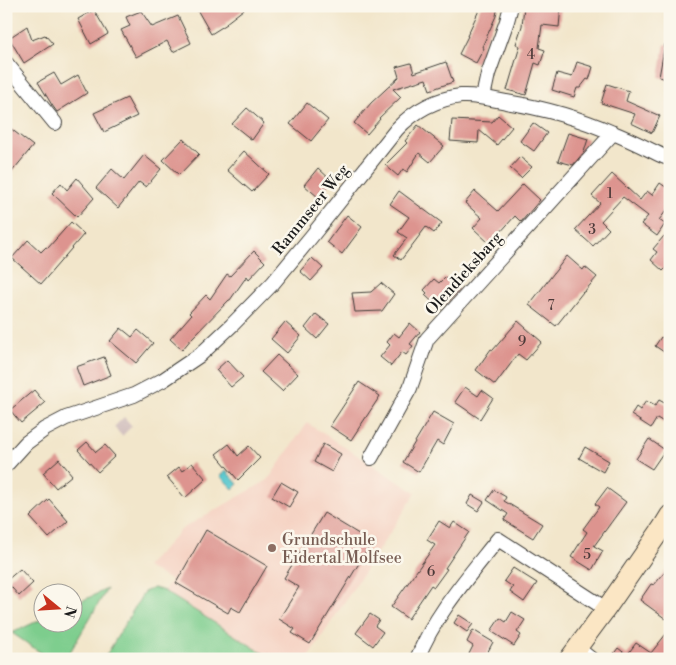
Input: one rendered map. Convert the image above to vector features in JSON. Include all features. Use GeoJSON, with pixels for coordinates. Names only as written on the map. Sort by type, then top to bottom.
{"type":"FeatureCollection","features":[{"type":"Feature","properties":{"kind":"street"},"geometry":{"type":"LineString","coordinates":[[483,97],[488,74],[511,6]]}},
{"type":"Feature","properties":{"kind":"street"},"geometry":{"type":"LineString","coordinates":[[6,63],[55,123]]}},
{"type":"Feature","properties":{"kind":"street","name":"Rammseer Weg"},"geometry":{"type":"LineString","coordinates":[[6,465],[26,443],[45,429],[66,418],[134,395],[163,380],[200,355],[272,283],[397,128],[407,118],[424,107],[446,99],[462,96],[483,97],[529,106],[571,117],[670,158]]}},
{"type":"Feature","properties":{"kind":"street","name":"Olendieksbarg"},"geometry":{"type":"LineString","coordinates":[[371,458],[410,388],[427,339],[613,133]]}},
{"type":"Feature","properties":{"kind":"street"},"geometry":{"type":"LineString","coordinates":[[579,655],[606,609],[670,515]]}},
{"type":"Feature","properties":{"kind":"street"},"geometry":{"type":"LineString","coordinates":[[417,659],[430,631],[443,611],[498,539],[606,609]]}},
{"type":"Feature","properties":{"kind":"shaded area"},"geometry":{"type":"Polygon","coordinates":[[[124,417],[132,426],[122,436],[114,427],[124,417]]]}},
{"type":"Feature","properties":{"kind":"shaded area","name":"Grundschule Eidertal Molfsee"},"geometry":{"type":"Polygon","coordinates":[[[307,423],[416,493],[307,659],[272,659],[164,591],[171,580],[146,567],[182,529],[268,480],[307,423]]]}},
{"type":"Feature","properties":{"kind":"green space"},"geometry":{"type":"Polygon","coordinates":[[[154,588],[164,591],[272,659],[104,659],[144,592],[154,588]]]}},
{"type":"Feature","properties":{"kind":"green space"},"geometry":{"type":"Polygon","coordinates":[[[107,589],[82,632],[82,601],[107,589]]]}},
{"type":"Feature","properties":{"kind":"green space"},"geometry":{"type":"Polygon","coordinates":[[[32,624],[32,632],[82,632],[66,659],[50,659],[12,633],[32,624]]]}},
{"type":"Feature","properties":{"kind":"water"},"geometry":{"type":"Polygon","coordinates":[[[226,471],[238,484],[233,489],[220,476],[226,471]]]}},
{"type":"Feature","properties":{"kind":"building"},"geometry":{"type":"Polygon","coordinates":[[[195,6],[248,6],[227,24],[211,34],[195,6]]]}},
{"type":"Feature","properties":{"kind":"building"},"geometry":{"type":"Polygon","coordinates":[[[481,6],[498,6],[496,16],[482,47],[484,48],[476,63],[459,54],[481,6]]]}},
{"type":"Feature","properties":{"kind":"building"},"geometry":{"type":"Polygon","coordinates":[[[524,6],[561,6],[559,27],[542,25],[539,48],[545,50],[540,65],[535,63],[526,95],[507,90],[520,46],[516,44],[522,26],[524,6]]]}},
{"type":"Feature","properties":{"kind":"building"},"geometry":{"type":"Polygon","coordinates":[[[94,10],[108,34],[91,44],[78,19],[94,10]]]}},
{"type":"Feature","properties":{"kind":"building"},"geometry":{"type":"Polygon","coordinates":[[[141,11],[152,27],[178,16],[191,43],[173,52],[167,41],[136,57],[121,30],[130,26],[126,17],[141,11]]]}},
{"type":"Feature","properties":{"kind":"building"},"geometry":{"type":"Polygon","coordinates":[[[27,26],[32,40],[45,35],[53,44],[24,63],[9,38],[27,26]]]}},
{"type":"Feature","properties":{"kind":"building"},"geometry":{"type":"Polygon","coordinates":[[[665,44],[670,45],[670,80],[659,77],[665,44]]]}},
{"type":"Feature","properties":{"kind":"building"},"geometry":{"type":"Polygon","coordinates":[[[446,62],[453,82],[430,90],[426,79],[393,89],[401,97],[379,118],[367,134],[354,123],[371,103],[399,77],[396,67],[411,63],[414,73],[446,62]]]}},
{"type":"Feature","properties":{"kind":"building"},"geometry":{"type":"Polygon","coordinates":[[[577,62],[593,67],[589,80],[587,79],[580,88],[577,88],[574,97],[552,90],[557,73],[572,77],[577,62]]]}},
{"type":"Feature","properties":{"kind":"building"},"geometry":{"type":"Polygon","coordinates":[[[54,73],[61,85],[78,75],[87,93],[57,112],[38,82],[54,73]]]}},
{"type":"Feature","properties":{"kind":"building"},"geometry":{"type":"Polygon","coordinates":[[[607,84],[629,91],[626,101],[660,116],[652,133],[631,123],[635,114],[601,103],[607,84]]]}},
{"type":"Feature","properties":{"kind":"building"},"geometry":{"type":"Polygon","coordinates":[[[127,98],[137,116],[104,132],[94,113],[127,98]]]}},
{"type":"Feature","properties":{"kind":"building"},"geometry":{"type":"Polygon","coordinates":[[[307,103],[328,120],[311,141],[290,124],[307,103]]]}},
{"type":"Feature","properties":{"kind":"building"},"geometry":{"type":"Polygon","coordinates":[[[247,108],[264,123],[252,140],[232,124],[247,108]]]}},
{"type":"Feature","properties":{"kind":"building"},"geometry":{"type":"Polygon","coordinates":[[[498,115],[512,127],[497,145],[479,130],[478,143],[450,141],[452,120],[492,122],[498,115]]]}},
{"type":"Feature","properties":{"kind":"building"},"geometry":{"type":"Polygon","coordinates":[[[533,123],[547,133],[534,151],[520,141],[533,123]]]}},
{"type":"Feature","properties":{"kind":"building"},"geometry":{"type":"Polygon","coordinates":[[[6,125],[33,146],[6,179],[6,125]]]}},
{"type":"Feature","properties":{"kind":"building"},"geometry":{"type":"Polygon","coordinates":[[[418,125],[444,146],[430,162],[419,153],[407,172],[403,169],[398,176],[385,165],[407,143],[405,141],[418,125]]]}},
{"type":"Feature","properties":{"kind":"building"},"geometry":{"type":"Polygon","coordinates":[[[568,133],[588,139],[584,152],[573,165],[558,161],[568,133]]]}},
{"type":"Feature","properties":{"kind":"building"},"geometry":{"type":"Polygon","coordinates":[[[183,139],[199,154],[179,175],[163,160],[183,139]]]}},
{"type":"Feature","properties":{"kind":"building"},"geometry":{"type":"Polygon","coordinates":[[[244,151],[269,174],[252,192],[227,170],[244,151]]]}},
{"type":"Feature","properties":{"kind":"building"},"geometry":{"type":"Polygon","coordinates":[[[144,155],[161,169],[146,187],[139,182],[118,208],[96,188],[112,169],[124,180],[144,155]]]}},
{"type":"Feature","properties":{"kind":"building"},"geometry":{"type":"Polygon","coordinates":[[[520,157],[532,167],[521,178],[510,168],[520,157]]]}},
{"type":"Feature","properties":{"kind":"building"},"geometry":{"type":"Polygon","coordinates":[[[318,168],[332,181],[318,197],[304,185],[318,168]]]}},
{"type":"Feature","properties":{"kind":"building"},"geometry":{"type":"Polygon","coordinates":[[[612,174],[640,200],[647,191],[652,195],[660,183],[670,190],[670,206],[659,220],[665,224],[657,236],[641,224],[648,216],[623,197],[601,221],[609,229],[593,246],[575,230],[600,203],[592,196],[612,174]]]}},
{"type":"Feature","properties":{"kind":"building"},"geometry":{"type":"Polygon","coordinates":[[[77,178],[94,198],[77,217],[52,193],[61,183],[67,190],[77,178]]]}},
{"type":"Feature","properties":{"kind":"building"},"geometry":{"type":"Polygon","coordinates":[[[523,184],[540,200],[521,222],[515,216],[490,244],[473,228],[482,218],[465,203],[475,191],[498,211],[523,184]]]}},
{"type":"Feature","properties":{"kind":"building"},"geometry":{"type":"Polygon","coordinates":[[[399,191],[442,223],[434,233],[426,227],[401,260],[394,255],[407,238],[398,232],[409,217],[390,204],[399,191]]]}},
{"type":"Feature","properties":{"kind":"building"},"geometry":{"type":"Polygon","coordinates":[[[347,215],[362,227],[342,254],[327,242],[347,215]]]}},
{"type":"Feature","properties":{"kind":"building"},"geometry":{"type":"Polygon","coordinates":[[[71,222],[84,234],[41,284],[12,258],[28,240],[41,252],[46,247],[48,248],[71,222]]]}},
{"type":"Feature","properties":{"kind":"building"},"geometry":{"type":"Polygon","coordinates":[[[664,236],[670,241],[670,264],[663,271],[651,260],[657,252],[653,249],[664,236]]]}},
{"type":"Feature","properties":{"kind":"building"},"geometry":{"type":"Polygon","coordinates":[[[254,251],[265,262],[249,279],[247,276],[230,300],[182,350],[170,339],[191,315],[189,313],[206,295],[210,299],[227,274],[230,276],[254,251]]]}},
{"type":"Feature","properties":{"kind":"building"},"geometry":{"type":"Polygon","coordinates":[[[567,256],[583,270],[585,267],[597,277],[556,326],[529,305],[567,256]]]}},
{"type":"Feature","properties":{"kind":"building"},"geometry":{"type":"Polygon","coordinates":[[[312,258],[323,268],[311,281],[300,271],[312,258]]]}},
{"type":"Feature","properties":{"kind":"building"},"geometry":{"type":"Polygon","coordinates":[[[445,277],[459,290],[441,310],[425,295],[427,293],[424,290],[434,279],[439,283],[445,277]]]}},
{"type":"Feature","properties":{"kind":"building"},"geometry":{"type":"Polygon","coordinates":[[[381,283],[394,294],[382,311],[355,312],[352,293],[371,292],[381,283]]]}},
{"type":"Feature","properties":{"kind":"building"},"geometry":{"type":"Polygon","coordinates":[[[316,314],[329,324],[317,339],[305,328],[316,314]]]}},
{"type":"Feature","properties":{"kind":"building"},"geometry":{"type":"Polygon","coordinates":[[[518,321],[542,342],[526,360],[518,354],[495,385],[476,370],[491,349],[493,350],[518,321]]]}},
{"type":"Feature","properties":{"kind":"building"},"geometry":{"type":"Polygon","coordinates":[[[285,322],[301,336],[287,353],[271,339],[285,322]]]}},
{"type":"Feature","properties":{"kind":"building"},"geometry":{"type":"Polygon","coordinates":[[[410,323],[420,332],[410,344],[413,346],[406,355],[402,352],[391,366],[380,357],[390,345],[387,342],[394,333],[399,337],[410,323]]]}},
{"type":"Feature","properties":{"kind":"building"},"geometry":{"type":"Polygon","coordinates":[[[121,328],[132,337],[138,330],[153,343],[136,363],[110,341],[121,328]]]}},
{"type":"Feature","properties":{"kind":"building"},"geometry":{"type":"Polygon","coordinates":[[[661,337],[670,342],[670,356],[655,346],[661,337]]]}},
{"type":"Feature","properties":{"kind":"building"},"geometry":{"type":"Polygon","coordinates":[[[277,355],[298,374],[282,391],[261,372],[277,355]]]}},
{"type":"Feature","properties":{"kind":"building"},"geometry":{"type":"Polygon","coordinates":[[[104,357],[111,375],[83,386],[76,367],[104,357]]]}},
{"type":"Feature","properties":{"kind":"building"},"geometry":{"type":"Polygon","coordinates":[[[227,360],[243,377],[231,387],[216,370],[227,360]]]}},
{"type":"Feature","properties":{"kind":"building"},"geometry":{"type":"Polygon","coordinates":[[[359,382],[380,396],[351,440],[330,426],[359,382]]]}},
{"type":"Feature","properties":{"kind":"building"},"geometry":{"type":"Polygon","coordinates":[[[465,387],[478,396],[482,390],[493,398],[480,419],[455,402],[465,387]]]}},
{"type":"Feature","properties":{"kind":"building"},"geometry":{"type":"Polygon","coordinates":[[[34,390],[45,403],[21,423],[10,410],[34,390]]]}},
{"type":"Feature","properties":{"kind":"building"},"geometry":{"type":"Polygon","coordinates":[[[659,400],[670,406],[670,426],[657,418],[651,428],[631,415],[636,407],[640,410],[646,401],[655,406],[659,400]]]}},
{"type":"Feature","properties":{"kind":"building"},"geometry":{"type":"Polygon","coordinates":[[[433,412],[454,424],[443,445],[437,441],[419,472],[403,462],[433,412]]]}},
{"type":"Feature","properties":{"kind":"building"},"geometry":{"type":"Polygon","coordinates":[[[649,439],[665,450],[652,469],[636,459],[649,439]]]}},
{"type":"Feature","properties":{"kind":"building"},"geometry":{"type":"Polygon","coordinates":[[[87,442],[96,452],[105,445],[115,456],[98,472],[78,450],[87,442]]]}},
{"type":"Feature","properties":{"kind":"building"},"geometry":{"type":"Polygon","coordinates":[[[229,444],[238,456],[249,446],[260,458],[238,480],[216,454],[229,444]]]}},
{"type":"Feature","properties":{"kind":"building"},"geometry":{"type":"Polygon","coordinates":[[[323,444],[341,454],[332,472],[314,462],[323,444]]]}},
{"type":"Feature","properties":{"kind":"building"},"geometry":{"type":"Polygon","coordinates":[[[585,447],[609,461],[603,472],[579,458],[585,447]]]}},
{"type":"Feature","properties":{"kind":"building"},"geometry":{"type":"Polygon","coordinates":[[[59,459],[72,475],[56,488],[43,473],[59,459]]]}},
{"type":"Feature","properties":{"kind":"building"},"geometry":{"type":"Polygon","coordinates":[[[192,463],[206,479],[185,498],[167,477],[179,467],[182,471],[192,463]]]}},
{"type":"Feature","properties":{"kind":"building"},"geometry":{"type":"Polygon","coordinates":[[[281,482],[298,492],[289,507],[272,497],[281,482]]]}},
{"type":"Feature","properties":{"kind":"building"},"geometry":{"type":"Polygon","coordinates":[[[607,488],[626,502],[594,546],[603,551],[592,570],[571,557],[587,532],[583,529],[599,507],[595,504],[607,488]]]}},
{"type":"Feature","properties":{"kind":"building"},"geometry":{"type":"Polygon","coordinates":[[[494,490],[506,497],[504,501],[542,524],[533,538],[504,520],[508,514],[487,500],[494,490]]]}},
{"type":"Feature","properties":{"kind":"building"},"geometry":{"type":"Polygon","coordinates":[[[472,495],[484,502],[478,511],[467,504],[472,495]]]}},
{"type":"Feature","properties":{"kind":"building"},"geometry":{"type":"Polygon","coordinates":[[[49,499],[68,521],[49,538],[30,517],[49,499]]]}},
{"type":"Feature","properties":{"kind":"building"},"geometry":{"type":"Polygon","coordinates":[[[324,513],[372,542],[310,644],[292,633],[295,629],[279,619],[299,587],[284,578],[324,513]]]}},
{"type":"Feature","properties":{"kind":"building"},"geometry":{"type":"Polygon","coordinates":[[[439,521],[450,528],[454,522],[469,532],[445,568],[447,569],[434,587],[431,585],[408,619],[391,607],[435,545],[427,540],[439,521]]]}},
{"type":"Feature","properties":{"kind":"building"},"geometry":{"type":"Polygon","coordinates":[[[206,530],[267,566],[240,612],[231,607],[228,613],[176,583],[206,530]]]}},
{"type":"Feature","properties":{"kind":"building"},"geometry":{"type":"Polygon","coordinates":[[[670,566],[670,614],[666,619],[640,600],[651,584],[654,585],[670,566]]]}},
{"type":"Feature","properties":{"kind":"building"},"geometry":{"type":"Polygon","coordinates":[[[513,568],[537,583],[524,602],[510,592],[513,587],[504,581],[513,568]]]}},
{"type":"Feature","properties":{"kind":"building"},"geometry":{"type":"Polygon","coordinates":[[[20,569],[32,584],[19,596],[6,581],[20,569]]]}},
{"type":"Feature","properties":{"kind":"building"},"geometry":{"type":"Polygon","coordinates":[[[512,612],[525,620],[517,632],[521,635],[514,646],[491,631],[500,618],[506,622],[512,612]]]}},
{"type":"Feature","properties":{"kind":"building"},"geometry":{"type":"Polygon","coordinates":[[[370,614],[379,620],[375,626],[383,632],[373,646],[356,633],[370,614]]]}},
{"type":"Feature","properties":{"kind":"building"},"geometry":{"type":"Polygon","coordinates":[[[459,615],[473,624],[467,632],[454,623],[459,615]]]}},
{"type":"Feature","properties":{"kind":"building"},"geometry":{"type":"Polygon","coordinates":[[[670,629],[670,659],[610,659],[618,648],[627,655],[636,643],[651,653],[670,629]]]}},
{"type":"Feature","properties":{"kind":"building"},"geometry":{"type":"Polygon","coordinates":[[[473,630],[493,642],[484,659],[477,659],[469,654],[473,646],[467,642],[473,630]]]}},
{"type":"Feature","properties":{"kind":"place","name":"Grundschule Eidertal Molfsee"},"geometry":{"type":"Point","coordinates":[272,548]}}]}
